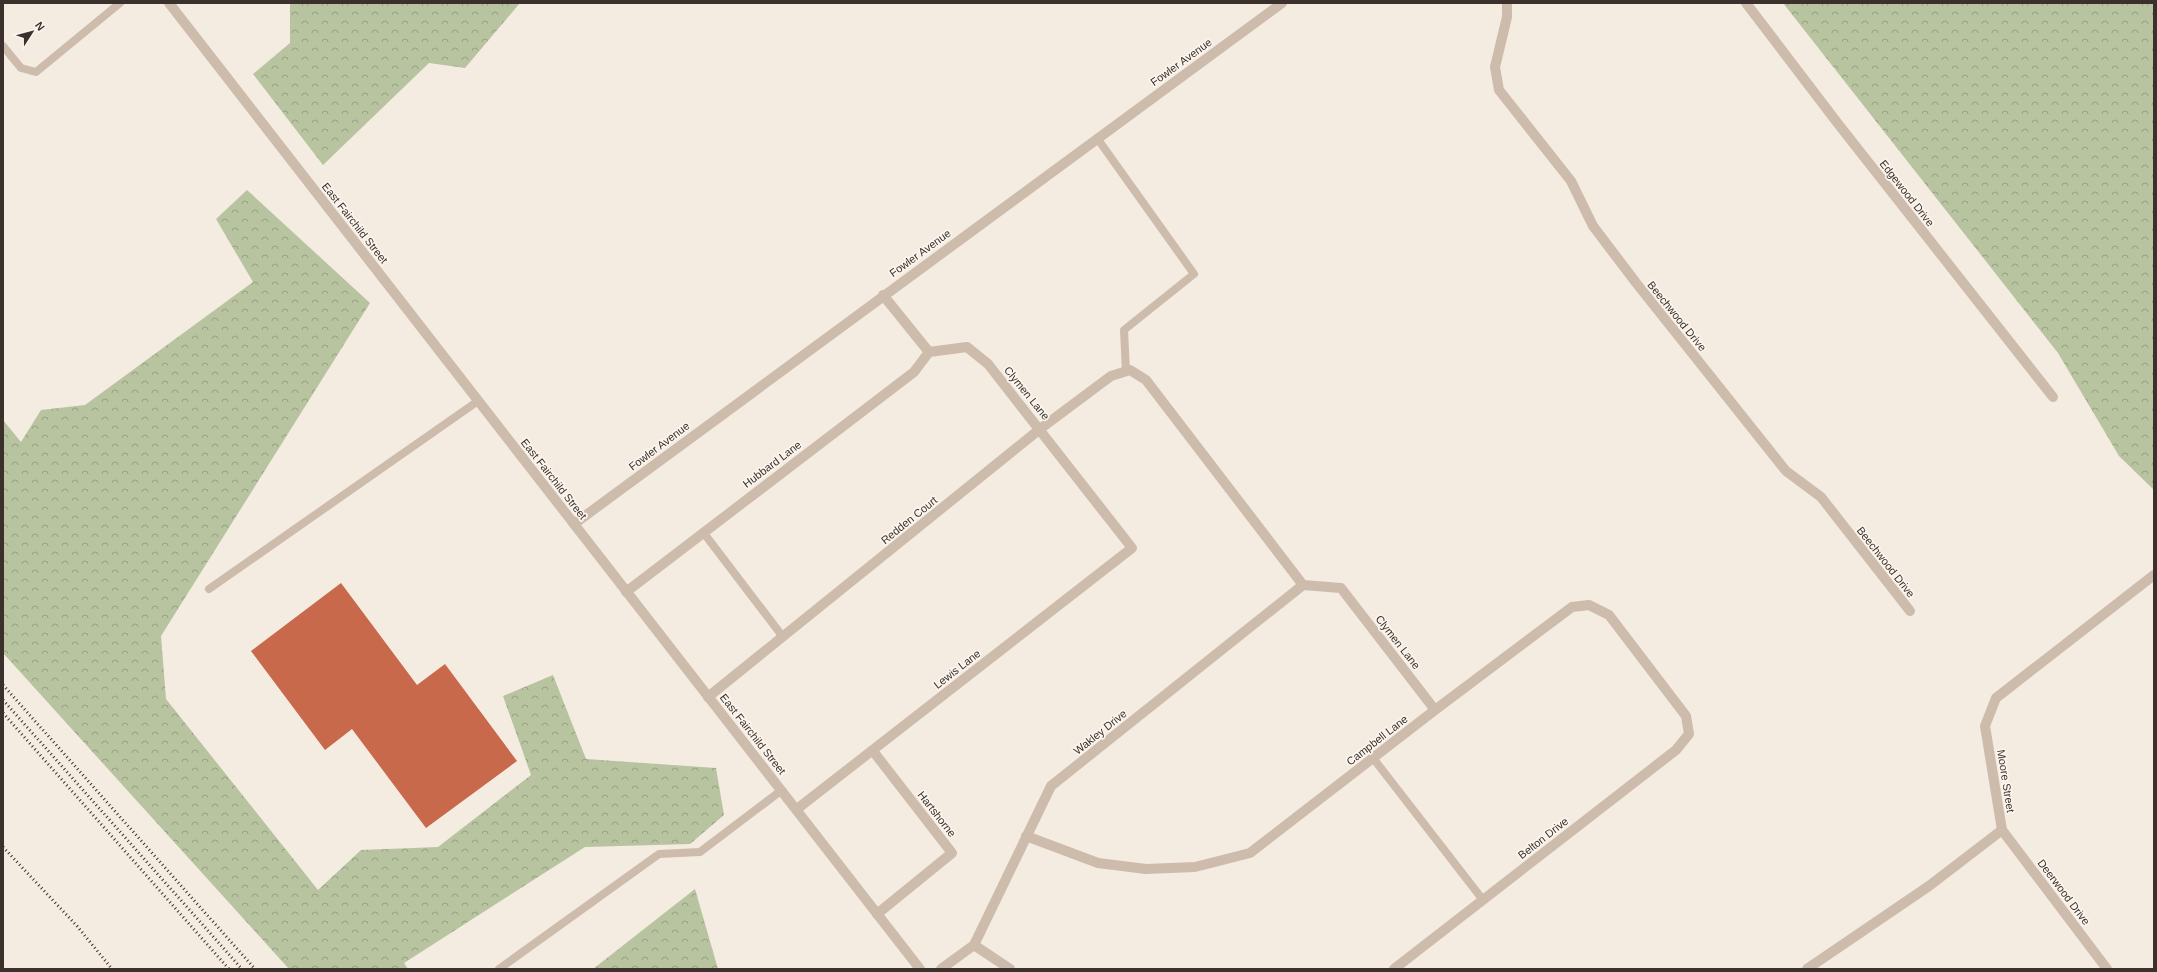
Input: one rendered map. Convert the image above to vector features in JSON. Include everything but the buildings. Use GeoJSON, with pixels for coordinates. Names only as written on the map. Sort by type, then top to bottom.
{"type":"FeatureCollection","features":[{"type":"Feature","properties":{"kind":"street","name":"East Fairchild Street"},"geometry":{"type":"LineString","coordinates":[[169,3],[920,969]]}},
{"type":"Feature","properties":{"kind":"street","name":"Fowler Avenue"},"geometry":{"type":"LineString","coordinates":[[574,524],[883,295],[1282,3]]}},
{"type":"Feature","properties":{"kind":"street","name":"Beechwood Drive"},"geometry":{"type":"LineString","coordinates":[[1507,3],[1507,18],[1495,67],[1499,90],[1571,181],[1593,226],[1637,284],[1786,471],[1821,497],[1910,611]]}},
{"type":"Feature","properties":{"kind":"street","name":"Edgewood Drive"},"geometry":{"type":"LineString","coordinates":[[1746,3],[1844,132],[2052,397]]}},
{"type":"Feature","properties":{"kind":"street"},"geometry":{"type":"LineString","coordinates":[[883,295],[928,352]]}},
{"type":"Feature","properties":{"kind":"street","name":"Clymen Lane"},"geometry":{"type":"LineString","coordinates":[[928,352],[967,347],[988,364],[1132,548]]}},
{"type":"Feature","properties":{"kind":"street","name":"Hubbard Lane"},"geometry":{"type":"LineString","coordinates":[[626,592],[914,372],[928,352]]}},
{"type":"Feature","properties":{"kind":"street"},"geometry":{"type":"LineString","coordinates":[[1128,371],[1146,380],[1303,586]]}},
{"type":"Feature","properties":{"kind":"street","name":"Redden Court"},"geometry":{"type":"LineString","coordinates":[[708,697],[1040,429],[1111,376],[1128,371]]}},
{"type":"Feature","properties":{"kind":"street","name":"Lewis Lane"},"geometry":{"type":"LineString","coordinates":[[797,809],[1132,548]]}},
{"type":"Feature","properties":{"kind":"street","name":"Moore Street"},"geometry":{"type":"LineString","coordinates":[[2002,830],[1985,726],[1996,698],[2154,575]]}},
{"type":"Feature","properties":{"kind":"street","name":"Clymen Lane"},"geometry":{"type":"LineString","coordinates":[[1303,586],[1341,588],[1435,710]]}},
{"type":"Feature","properties":{"kind":"street","name":"Wakley Drive"},"geometry":{"type":"LineString","coordinates":[[941,969],[974,946],[1026,836],[1052,786],[1303,586]]}},
{"type":"Feature","properties":{"kind":"street","name":"Campbell Lane"},"geometry":{"type":"LineString","coordinates":[[1026,836],[1098,862],[1146,869],[1196,867],[1250,854],[1435,710],[1572,607],[1589,605],[1609,615],[1686,716]]}},
{"type":"Feature","properties":{"kind":"street","name":"Belton Drive"},"geometry":{"type":"LineString","coordinates":[[1394,969],[1676,750],[1688,734],[1686,716]]}},
{"type":"Feature","properties":{"kind":"street","name":"Hartshorne"},"geometry":{"type":"LineString","coordinates":[[873,750],[952,853],[878,914]]}},
{"type":"Feature","properties":{"kind":"street"},"geometry":{"type":"LineString","coordinates":[[1807,969],[1929,886],[2002,830]]}},
{"type":"Feature","properties":{"kind":"street","name":"Deerwood Drive"},"geometry":{"type":"LineString","coordinates":[[2002,830],[2107,969]]}},
{"type":"Feature","properties":{"kind":"street"},"geometry":{"type":"LineString","coordinates":[[974,946],[1010,969]]}},
{"type":"Feature","properties":{"kind":"lane"},"geometry":{"type":"LineString","coordinates":[[3,46],[21,68],[36,72],[120,3]]}},
{"type":"Feature","properties":{"kind":"lane"},"geometry":{"type":"LineString","coordinates":[[1097,138],[1194,274],[1124,330],[1128,371]]}},
{"type":"Feature","properties":{"kind":"lane"},"geometry":{"type":"LineString","coordinates":[[209,589],[478,400]]}},
{"type":"Feature","properties":{"kind":"lane"},"geometry":{"type":"LineString","coordinates":[[703,532],[783,637]]}},
{"type":"Feature","properties":{"kind":"lane"},"geometry":{"type":"LineString","coordinates":[[1373,758],[1483,900]]}},
{"type":"Feature","properties":{"kind":"lane"},"geometry":{"type":"LineString","coordinates":[[499,969],[659,854],[700,852],[782,790]]}},
{"type":"Feature","properties":{"kind":"green space"},"geometry":{"type":"Polygon","coordinates":[[[290,3],[520,3],[465,68],[429,63],[323,165],[253,74],[290,43],[290,3]]]}},
{"type":"Feature","properties":{"kind":"green space"},"geometry":{"type":"Polygon","coordinates":[[[1783,3],[2154,3],[2154,490],[2119,456],[2058,353],[1783,3]]]}},
{"type":"Feature","properties":{"kind":"green space"},"geometry":{"type":"Polygon","coordinates":[[[247,190],[370,303],[161,636],[166,699],[318,890],[361,850],[438,847],[531,775],[503,696],[553,675],[586,759],[716,768],[724,815],[690,844],[585,847],[404,963],[408,969],[289,969],[3,653],[3,420],[21,442],[41,410],[85,405],[253,282],[216,219],[247,190]]]}},
{"type":"Feature","properties":{"kind":"green space"},"geometry":{"type":"Polygon","coordinates":[[[695,889],[718,969],[593,969],[695,889]]]}},
{"type":"Feature","properties":{"kind":"railway"},"geometry":{"type":"LineString","coordinates":[[3,685],[255,969]]}},
{"type":"Feature","properties":{"kind":"railway"},"geometry":{"type":"LineString","coordinates":[[3,700],[242,969]]}},
{"type":"Feature","properties":{"kind":"railway"},"geometry":{"type":"LineString","coordinates":[[3,713],[229,969]]}},
{"type":"Feature","properties":{"kind":"railway"},"geometry":{"type":"LineString","coordinates":[[3,847],[77,926],[112,969]]}}]}
